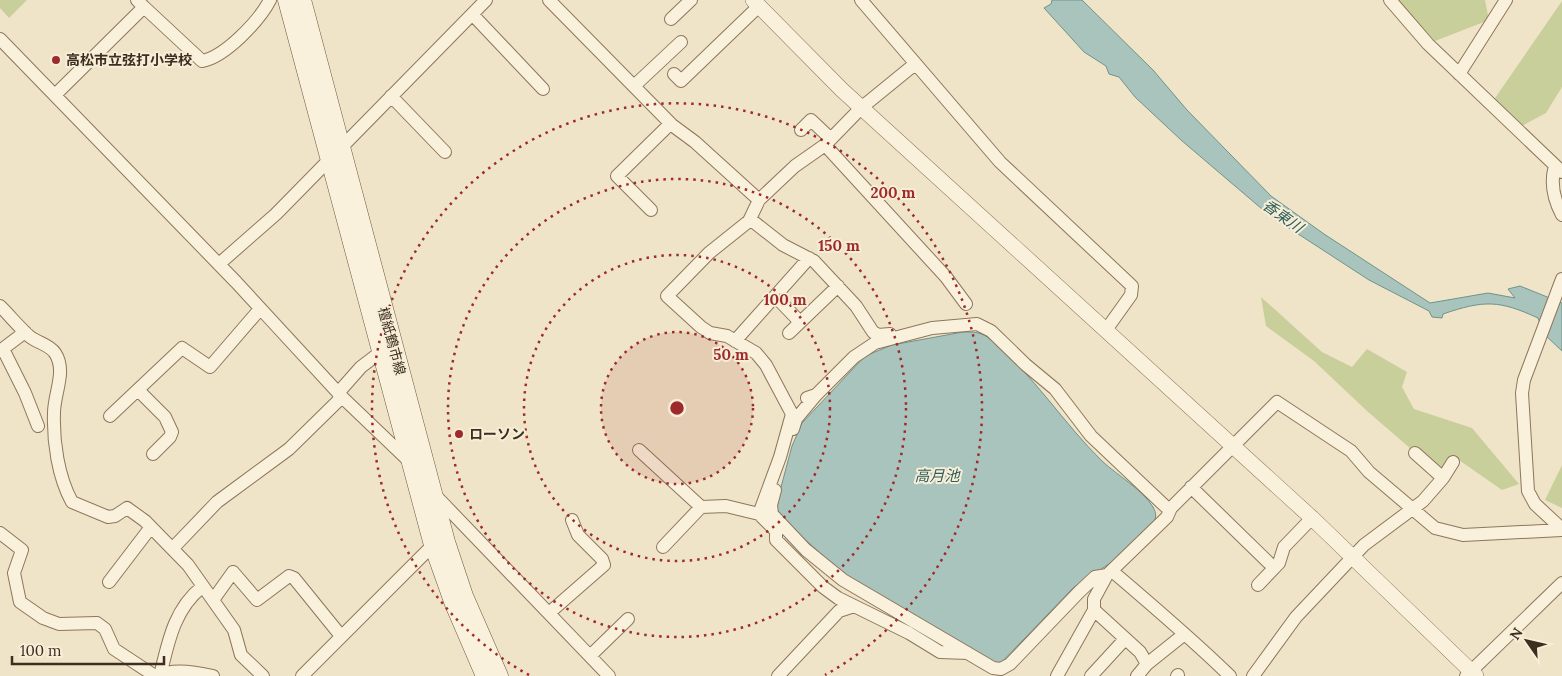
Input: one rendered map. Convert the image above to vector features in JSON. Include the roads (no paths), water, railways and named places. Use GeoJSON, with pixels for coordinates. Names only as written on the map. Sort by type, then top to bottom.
{"type":"FeatureCollection","features":[{"type":"Feature","properties":{"kind":"main road","name":"檀紙鶴市線"},"geometry":{"type":"LineString","coordinates":[[300,1],[382,351],[433,546],[454,604],[485,676]]}},
{"type":"Feature","properties":{"kind":"main road","name":"檀紙鶴市線"},"geometry":{"type":"LineString","coordinates":[[335,153],[464,596],[499,676]]}},
{"type":"Feature","properties":{"kind":"street"},"geometry":{"type":"LineString","coordinates":[[55,95],[140,4],[202,61],[213,59],[255,22],[270,0]]}},
{"type":"Feature","properties":{"kind":"street"},"geometry":{"type":"LineString","coordinates":[[219,264],[276,214],[486,0]]}},
{"type":"Feature","properties":{"kind":"street"},"geometry":{"type":"LineString","coordinates":[[549,0],[670,124],[695,142],[759,200]]}},
{"type":"Feature","properties":{"kind":"street"},"geometry":{"type":"LineString","coordinates":[[861,0],[1000,162],[1132,286],[1131,295],[1106,330]]}},
{"type":"Feature","properties":{"kind":"street"},"geometry":{"type":"LineString","coordinates":[[1390,0],[1428,44],[1558,169],[1552,176],[1555,199],[1562,215]]}},
{"type":"Feature","properties":{"kind":"street"},"geometry":{"type":"LineString","coordinates":[[1459,74],[1506,0]]}},
{"type":"Feature","properties":{"kind":"street"},"geometry":{"type":"LineString","coordinates":[[671,19],[684,2]]}},
{"type":"Feature","properties":{"kind":"street"},"geometry":{"type":"LineString","coordinates":[[674,74],[681,81],[756,3],[862,108],[1312,518],[1471,674],[1562,583]]}},
{"type":"Feature","properties":{"kind":"street"},"geometry":{"type":"LineString","coordinates":[[472,14],[543,89]]}},
{"type":"Feature","properties":{"kind":"street"},"geometry":{"type":"LineString","coordinates":[[0,39],[219,264],[340,395],[412,463],[433,494],[609,676]]}},
{"type":"Feature","properties":{"kind":"street"},"geometry":{"type":"LineString","coordinates":[[634,86],[681,42]]}},
{"type":"Feature","properties":{"kind":"street"},"geometry":{"type":"LineString","coordinates":[[792,414],[766,365],[756,353],[727,336],[710,332],[702,327],[667,296],[709,254],[750,219],[759,200],[794,166],[828,142],[862,108],[915,64]]}},
{"type":"Feature","properties":{"kind":"street"},"geometry":{"type":"LineString","coordinates":[[391,96],[445,152]]}},
{"type":"Feature","properties":{"kind":"street"},"geometry":{"type":"LineString","coordinates":[[801,130],[811,120],[946,277],[966,304]]}},
{"type":"Feature","properties":{"kind":"street"},"geometry":{"type":"LineString","coordinates":[[650,210],[617,176],[670,124]]}},
{"type":"Feature","properties":{"kind":"street"},"geometry":{"type":"LineString","coordinates":[[750,219],[783,245],[809,258],[856,306],[874,332],[900,335]]}},
{"type":"Feature","properties":{"kind":"street"},"geometry":{"type":"LineString","coordinates":[[735,340],[809,258]]}},
{"type":"Feature","properties":{"kind":"street"},"geometry":{"type":"LineString","coordinates":[[1562,280],[1530,365],[1522,393],[1528,491],[1535,504],[1562,530]]}},
{"type":"Feature","properties":{"kind":"street"},"geometry":{"type":"LineString","coordinates":[[789,333],[838,286]]}},
{"type":"Feature","properties":{"kind":"street"},"geometry":{"type":"LineString","coordinates":[[775,296],[800,322]]}},
{"type":"Feature","properties":{"kind":"street"},"geometry":{"type":"LineString","coordinates":[[0,306],[25,332],[54,352],[59,361],[60,373],[54,423],[61,469],[72,502],[108,517],[115,516],[127,508],[132,510],[151,527],[188,565],[234,630],[242,655],[260,675]]}},
{"type":"Feature","properties":{"kind":"street"},"geometry":{"type":"LineString","coordinates":[[110,416],[182,348],[210,367],[260,309]]}},
{"type":"Feature","properties":{"kind":"street"},"geometry":{"type":"LineString","coordinates":[[759,514],[796,419],[816,395],[864,348],[900,335],[932,328],[977,324],[991,330],[1026,365],[1054,388],[1091,436],[1166,507],[1171,508]]}},
{"type":"Feature","properties":{"kind":"street"},"geometry":{"type":"LineString","coordinates":[[25,332],[1,350],[25,394],[38,426]]}},
{"type":"Feature","properties":{"kind":"street"},"geometry":{"type":"LineString","coordinates":[[173,548],[217,502],[289,450],[340,395],[361,368],[382,351]]}},
{"type":"Feature","properties":{"kind":"street"},"geometry":{"type":"LineString","coordinates":[[138,390],[165,417],[172,432],[170,437],[153,454]]}},
{"type":"Feature","properties":{"kind":"street"},"geometry":{"type":"LineString","coordinates":[[816,395],[808,398],[792,414],[780,457],[781,469],[771,505],[772,514],[806,550],[843,580],[993,668],[1001,669],[1010,664],[1095,577],[1109,573]]}},
{"type":"Feature","properties":{"kind":"street"},"geometry":{"type":"LineString","coordinates":[[1057,676],[1094,610],[1094,599],[1109,573],[1167,517],[1171,508],[1232,445],[1278,402],[1351,450],[1370,472],[1435,528],[1464,535],[1562,530]]}},
{"type":"Feature","properties":{"kind":"street"},"geometry":{"type":"LineString","coordinates":[[639,450],[701,507]]}},
{"type":"Feature","properties":{"kind":"street"},"geometry":{"type":"LineString","coordinates":[[1415,453],[1442,478]]}},
{"type":"Feature","properties":{"kind":"street"},"geometry":{"type":"LineString","coordinates":[[1253,676],[1296,617],[1364,545],[1423,501],[1453,462]]}},
{"type":"Feature","properties":{"kind":"street"},"geometry":{"type":"LineString","coordinates":[[1191,487],[1236,525],[1269,563]]}},
{"type":"Feature","properties":{"kind":"street"},"geometry":{"type":"LineString","coordinates":[[663,547],[701,507],[726,506],[759,514],[776,531],[776,540],[823,587],[854,606],[909,633],[940,652],[968,653]]}},
{"type":"Feature","properties":{"kind":"street"},"geometry":{"type":"LineString","coordinates":[[1258,585],[1279,563],[1284,547],[1312,518]]}},
{"type":"Feature","properties":{"kind":"street"},"geometry":{"type":"LineString","coordinates":[[549,613],[584,580],[604,566],[602,559],[578,535],[572,520]]}},
{"type":"Feature","properties":{"kind":"street"},"geometry":{"type":"LineString","coordinates":[[109,582],[151,527]]}},
{"type":"Feature","properties":{"kind":"street"},"geometry":{"type":"LineString","coordinates":[[0,534],[22,550],[14,572],[20,602],[43,618],[59,624],[97,623],[105,629],[114,649],[156,676]]}},
{"type":"Feature","properties":{"kind":"street"},"geometry":{"type":"LineString","coordinates":[[302,676],[433,546]]}},
{"type":"Feature","properties":{"kind":"street"},"geometry":{"type":"LineString","coordinates":[[213,600],[233,572],[257,600],[289,576],[294,578],[341,636]]}},
{"type":"Feature","properties":{"kind":"street"},"geometry":{"type":"LineString","coordinates":[[1109,573],[1205,650],[1230,676]]}},
{"type":"Feature","properties":{"kind":"street"},"geometry":{"type":"LineString","coordinates":[[160,676],[168,638],[181,611],[202,587]]}},
{"type":"Feature","properties":{"kind":"street"},"geometry":{"type":"LineString","coordinates":[[778,676],[839,611],[854,606]]}},
{"type":"Feature","properties":{"kind":"street"},"geometry":{"type":"LineString","coordinates":[[1094,610],[1140,652],[1146,664]]}},
{"type":"Feature","properties":{"kind":"street"},"geometry":{"type":"LineString","coordinates":[[590,656],[628,619]]}},
{"type":"Feature","properties":{"kind":"street"},"geometry":{"type":"LineString","coordinates":[[1137,676],[1146,664],[1182,636]]}},
{"type":"Feature","properties":{"kind":"street"},"geometry":{"type":"LineString","coordinates":[[1091,676],[1125,639]]}},
{"type":"Feature","properties":{"kind":"street"},"geometry":{"type":"LineString","coordinates":[[160,676],[164,673],[175,672],[213,676]]}},
{"type":"Feature","properties":{"kind":"water","name":"香東川"},"geometry":{"type":"Polygon","coordinates":[[[1052,0],[1082,0],[1153,70],[1187,110],[1271,196],[1324,234],[1430,303],[1488,293],[1515,298],[1508,289],[1520,286],[1562,303],[1562,351],[1544,334],[1538,318],[1502,305],[1481,304],[1443,314],[1442,318],[1432,317],[1429,311],[1369,280],[1269,215],[1181,140],[1135,97],[1119,77],[1109,74],[1106,66],[1084,52],[1044,8],[1051,4],[1052,0]]]}},
{"type":"Feature","properties":{"kind":"water","name":"高月池"},"geometry":{"type":"Polygon","coordinates":[[[963,332],[975,332],[985,335],[1007,354],[1102,461],[1143,494],[1156,514],[1153,525],[1115,560],[1074,587],[999,665],[847,577],[781,518],[776,506],[792,446],[802,423],[865,356],[892,345],[963,332]]]}},
{"type":"Feature","properties":{"kind":"place","name":"高松市立弦打小学校"},"geometry":{"type":"Point","coordinates":[56,60]}},
{"type":"Feature","properties":{"kind":"place","name":"ローソン"},"geometry":{"type":"Point","coordinates":[459,434]}}]}
